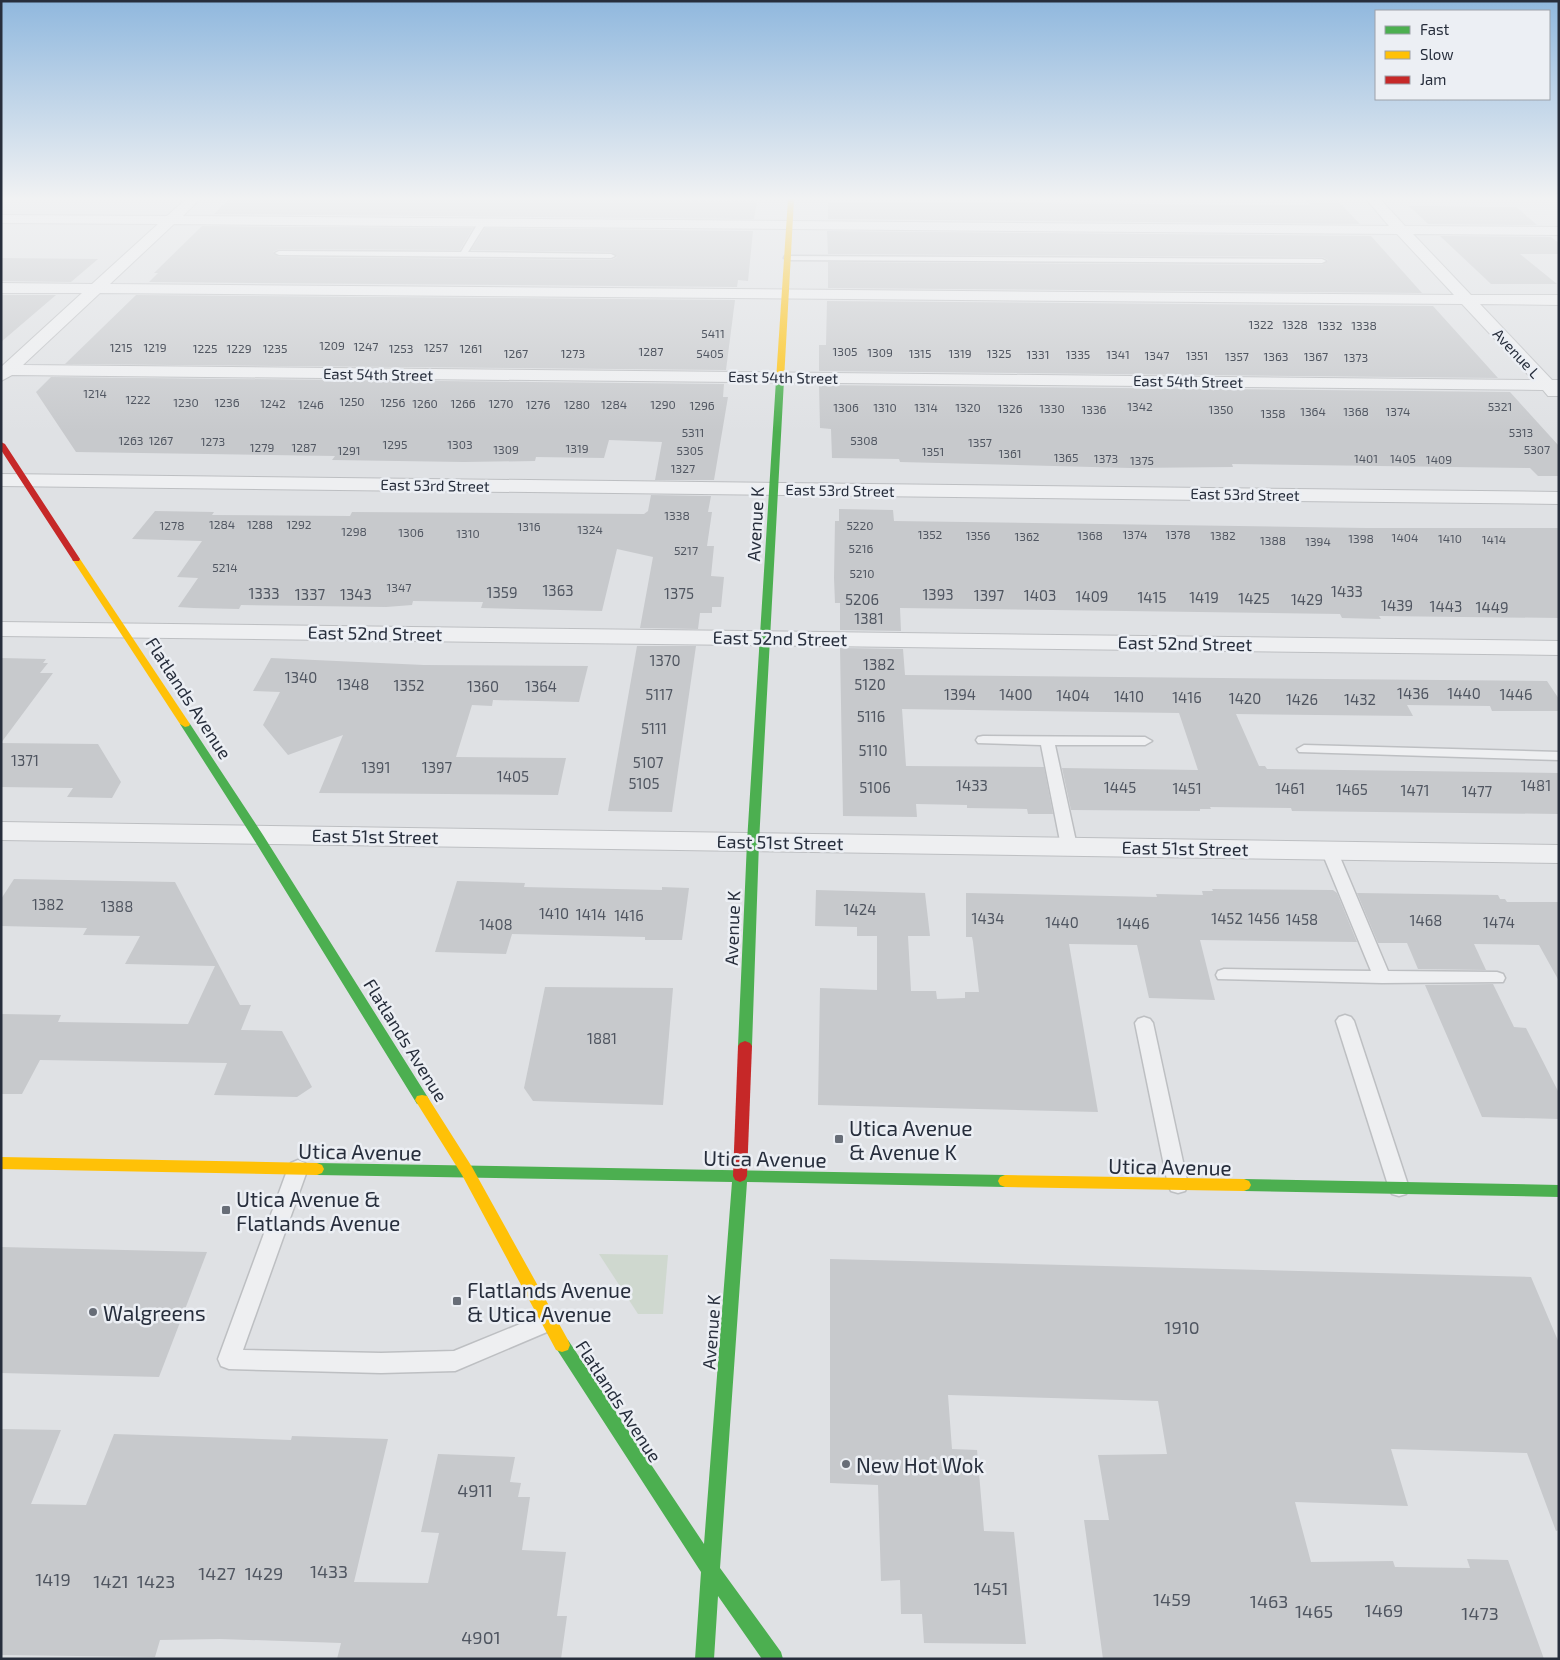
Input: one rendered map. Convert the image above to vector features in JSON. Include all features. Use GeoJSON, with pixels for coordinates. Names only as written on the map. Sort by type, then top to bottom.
{"type":"FeatureCollection","features":[{"type":"Feature","properties":{"kind":"main road","name":"Avenue K"},"geometry":{"type":"LineString","coordinates":[[704,1659],[740,1176],[753,842],[787,276]]}},
{"type":"Feature","properties":{"kind":"main road","name":"Flatlands Avenue"},"geometry":{"type":"LineString","coordinates":[[1,444],[257,835],[468,1172],[547,1322],[711,1571],[774,1659]]}},
{"type":"Feature","properties":{"kind":"main road","name":"Utica Avenue"},"geometry":{"type":"LineString","coordinates":[[1,1163],[1559,1192]]}},
{"type":"Feature","properties":{"kind":"street"},"geometry":{"type":"LineString","coordinates":[[5,373],[109,276]]}},
{"type":"Feature","properties":{"kind":"street","name":"Avenue L"},"geometry":{"type":"LineString","coordinates":[[1445,276],[1555,389]]}},
{"type":"Feature","properties":{"kind":"street"},"geometry":{"type":"LineString","coordinates":[[1,288],[1559,300]]}},
{"type":"Feature","properties":{"kind":"street","name":"East 54th Street"},"geometry":{"type":"LineString","coordinates":[[5,373],[781,377],[1555,389]]}},
{"type":"Feature","properties":{"kind":"street","name":"East 53rd Street"},"geometry":{"type":"LineString","coordinates":[[1,480],[1559,498]]}},
{"type":"Feature","properties":{"kind":"street","name":"East 52nd Street"},"geometry":{"type":"LineString","coordinates":[[1,629],[1559,648]]}},
{"type":"Feature","properties":{"kind":"street","name":"East 51st Street"},"geometry":{"type":"LineString","coordinates":[[1,831],[1559,854]]}},
{"type":"Feature","properties":{"kind":"lane"},"geometry":{"type":"LineString","coordinates":[[982,740],[1145,741]]}},
{"type":"Feature","properties":{"kind":"lane"},"geometry":{"type":"LineString","coordinates":[[1047,740],[1069,846]]}},
{"type":"Feature","properties":{"kind":"lane"},"geometry":{"type":"LineString","coordinates":[[1304,749],[1559,756]]}},
{"type":"Feature","properties":{"kind":"lane"},"geometry":{"type":"LineString","coordinates":[[1329,850],[1382,977]]}},
{"type":"Feature","properties":{"kind":"lane"},"geometry":{"type":"LineString","coordinates":[[1224,975],[1497,978]]}},
{"type":"Feature","properties":{"kind":"lane"},"geometry":{"type":"LineString","coordinates":[[1345,1021],[1399,1188]]}},
{"type":"Feature","properties":{"kind":"lane"},"geometry":{"type":"LineString","coordinates":[[1144,1023],[1178,1185]]}},
{"type":"Feature","properties":{"kind":"lane"},"geometry":{"type":"LineString","coordinates":[[298,1168],[229,1359],[381,1363],[455,1361],[547,1322]]}},
{"type":"Feature","properties":{"kind":"shaded area"},"geometry":{"type":"Polygon","coordinates":[[[599,1254],[668,1255],[663,1314],[638,1314],[599,1254]]]}},
{"type":"Feature","properties":{"kind":"building"},"geometry":{"type":"Polygon","coordinates":[[[1,276],[77,276],[71,282],[1,281],[1,276]]]}},
{"type":"Feature","properties":{"kind":"building"},"geometry":{"type":"Polygon","coordinates":[[[155,276],[748,276],[748,281],[738,280],[737,287],[149,282],[155,276]]]}},
{"type":"Feature","properties":{"kind":"building"},"geometry":{"type":"Polygon","coordinates":[[[828,276],[1407,276],[1422,293],[828,288],[828,276]]]}},
{"type":"Feature","properties":{"kind":"building"},"geometry":{"type":"Polygon","coordinates":[[[1483,276],[1548,276],[1557,284],[1491,284],[1483,276]]]}},
{"type":"Feature","properties":{"kind":"building"},"geometry":{"type":"Polygon","coordinates":[[[1,295],[56,295],[1,342],[1,295]]]}},
{"type":"Feature","properties":{"kind":"building"},"geometry":{"type":"Polygon","coordinates":[[[136,295],[735,300],[726,370],[65,364],[136,295]]]}},
{"type":"Feature","properties":{"kind":"building"},"geometry":{"type":"Polygon","coordinates":[[[827,301],[1433,306],[1498,378],[819,371],[819,345],[826,345],[827,301]]]}},
{"type":"Feature","properties":{"kind":"building"},"geometry":{"type":"Polygon","coordinates":[[[51,377],[724,384],[723,397],[728,397],[714,480],[655,480],[662,442],[609,440],[604,458],[536,457],[535,461],[332,460],[335,456],[76,452],[36,392],[51,377]]]}},
{"type":"Feature","properties":{"kind":"building"},"geometry":{"type":"Polygon","coordinates":[[[819,385],[1510,392],[1559,446],[1559,476],[1538,476],[1530,468],[1232,464],[1233,467],[1130,468],[900,462],[899,459],[832,458],[831,429],[820,428],[819,385]]]}},
{"type":"Feature","properties":{"kind":"building"},"geometry":{"type":"Polygon","coordinates":[[[651,495],[711,496],[708,512],[712,512],[707,546],[714,546],[711,576],[724,577],[721,607],[712,607],[712,613],[700,613],[698,629],[640,628],[653,557],[617,549],[602,611],[481,608],[483,602],[413,601],[412,605],[386,607],[241,605],[239,609],[178,607],[198,578],[177,577],[202,541],[132,539],[155,511],[214,512],[212,515],[350,516],[352,512],[644,514],[648,511],[651,495]]]}},
{"type":"Feature","properties":{"kind":"building"},"geometry":{"type":"Polygon","coordinates":[[[839,509],[893,510],[894,521],[1366,528],[1559,528],[1559,618],[1379,616],[1381,619],[1342,618],[1340,614],[900,608],[901,631],[840,630],[840,603],[835,603],[834,578],[835,521],[839,521],[839,509]]]}},
{"type":"Feature","properties":{"kind":"building"},"geometry":{"type":"Polygon","coordinates":[[[637,646],[696,646],[672,812],[608,811],[637,646]]]}},
{"type":"Feature","properties":{"kind":"building"},"geometry":{"type":"Polygon","coordinates":[[[840,648],[903,649],[905,675],[1547,681],[1559,699],[1559,711],[1492,711],[1490,706],[1407,705],[1413,716],[1236,714],[1259,766],[1265,766],[1267,769],[1559,773],[1559,814],[1292,811],[1291,808],[1210,807],[1211,809],[1200,809],[1200,811],[1071,810],[1062,768],[1198,770],[1179,713],[902,709],[906,766],[1044,767],[1053,814],[1028,814],[1027,809],[967,808],[967,805],[916,804],[917,817],[843,816],[840,648]]]}},
{"type":"Feature","properties":{"kind":"building"},"geometry":{"type":"Polygon","coordinates":[[[1,658],[46,659],[43,663],[48,663],[40,673],[53,673],[1,743],[1,658]]]}},
{"type":"Feature","properties":{"kind":"building"},"geometry":{"type":"Polygon","coordinates":[[[271,658],[424,665],[588,666],[579,702],[493,700],[492,706],[472,705],[456,757],[566,758],[558,795],[319,793],[343,735],[288,755],[263,725],[280,692],[253,691],[271,658]]]}},
{"type":"Feature","properties":{"kind":"building"},"geometry":{"type":"Polygon","coordinates":[[[1,743],[98,744],[121,782],[112,798],[67,797],[73,788],[1,787],[1,743]]]}},
{"type":"Feature","properties":{"kind":"building"},"geometry":{"type":"Polygon","coordinates":[[[14,879],[175,882],[240,1005],[251,1005],[241,1030],[282,1031],[312,1087],[297,1097],[214,1095],[227,1063],[40,1060],[22,1094],[1,1094],[1,1014],[61,1015],[58,1022],[188,1024],[215,966],[125,964],[140,936],[83,935],[87,928],[1,926],[1,899],[14,879]]]}},
{"type":"Feature","properties":{"kind":"building"},"geometry":{"type":"Polygon","coordinates":[[[457,881],[525,883],[524,887],[662,890],[662,887],[689,888],[682,940],[645,940],[645,937],[512,934],[506,954],[435,952],[457,881]]]}},
{"type":"Feature","properties":{"kind":"building"},"geometry":{"type":"Polygon","coordinates":[[[1212,889],[1333,890],[1337,893],[1357,942],[1200,940],[1215,1000],[1149,998],[1137,945],[1069,944],[1098,1112],[818,1105],[820,988],[877,990],[877,936],[857,936],[857,927],[815,926],[816,890],[925,893],[930,936],[908,936],[911,991],[936,991],[937,999],[965,998],[965,992],[979,992],[972,937],[966,937],[966,893],[1157,897],[1156,894],[1203,895],[1202,891],[1213,891],[1212,889]]]}},
{"type":"Feature","properties":{"kind":"building"},"geometry":{"type":"Polygon","coordinates":[[[1357,893],[1498,895],[1500,899],[1505,899],[1507,902],[1559,902],[1559,981],[1539,945],[1474,944],[1486,970],[1418,969],[1407,943],[1378,943],[1357,893]]]}},
{"type":"Feature","properties":{"kind":"building"},"geometry":{"type":"Polygon","coordinates":[[[1493,984],[1514,1027],[1526,1028],[1559,1093],[1559,1119],[1482,1117],[1425,985],[1493,984]]]}},
{"type":"Feature","properties":{"kind":"building"},"geometry":{"type":"Polygon","coordinates":[[[545,987],[673,988],[663,1105],[533,1101],[524,1088],[545,987]]]}},
{"type":"Feature","properties":{"kind":"building","name":"Walgreens"},"geometry":{"type":"Polygon","coordinates":[[[1,1247],[207,1252],[159,1377],[1,1373],[1,1247]]]}},
{"type":"Feature","properties":{"kind":"building"},"geometry":{"type":"Polygon","coordinates":[[[830,1259],[1531,1277],[1559,1343],[1559,1530],[1556,1531],[1527,1453],[1391,1449],[1408,1506],[1295,1502],[1311,1562],[1393,1561],[1395,1567],[1470,1568],[1467,1559],[1508,1560],[1544,1659],[1103,1659],[1084,1520],[1109,1520],[1098,1455],[1167,1454],[1158,1401],[948,1395],[952,1449],[977,1450],[984,1531],[1014,1532],[1026,1644],[924,1643],[922,1614],[901,1614],[900,1580],[881,1581],[878,1485],[830,1483],[830,1259]]]}},
{"type":"Feature","properties":{"kind":"building"},"geometry":{"type":"Polygon","coordinates":[[[1,1429],[61,1430],[31,1504],[86,1505],[114,1434],[291,1440],[292,1436],[388,1439],[354,1582],[428,1583],[439,1533],[421,1532],[438,1454],[515,1457],[510,1482],[521,1483],[518,1497],[530,1497],[522,1550],[566,1552],[557,1616],[567,1616],[561,1659],[337,1659],[341,1643],[220,1639],[160,1640],[155,1657],[1,1655],[1,1429]]]}},
{"type":"Feature","properties":{"kind":"traffic: fast"},"geometry":{"type":"LineString","coordinates":[[745,1046],[753,842],[780,380]]}},
{"type":"Feature","properties":{"kind":"traffic: fast"},"geometry":{"type":"LineString","coordinates":[[185,724],[257,835],[422,1100]]}},
{"type":"Feature","properties":{"kind":"traffic: fast"},"geometry":{"type":"LineString","coordinates":[[317,1169],[1005,1181]]}},
{"type":"Feature","properties":{"kind":"traffic: fast"},"geometry":{"type":"LineString","coordinates":[[704,1659],[740,1176]]}},
{"type":"Feature","properties":{"kind":"traffic: fast"},"geometry":{"type":"LineString","coordinates":[[1244,1185],[1559,1191]]}},
{"type":"Feature","properties":{"kind":"traffic: fast"},"geometry":{"type":"LineString","coordinates":[[562,1345],[711,1571],[774,1659]]}},
{"type":"Feature","properties":{"kind":"traffic: slow"},"geometry":{"type":"LineString","coordinates":[[780,380],[786,276]]}},
{"type":"Feature","properties":{"kind":"traffic: slow"},"geometry":{"type":"LineString","coordinates":[[76,559],[185,724]]}},
{"type":"Feature","properties":{"kind":"traffic: slow"},"geometry":{"type":"LineString","coordinates":[[422,1100],[467,1171],[562,1345]]}},
{"type":"Feature","properties":{"kind":"traffic: slow"},"geometry":{"type":"LineString","coordinates":[[1,1163],[317,1169]]}},
{"type":"Feature","properties":{"kind":"traffic: slow"},"geometry":{"type":"LineString","coordinates":[[1005,1181],[1244,1185]]}},
{"type":"Feature","properties":{"kind":"traffic: jam"},"geometry":{"type":"LineString","coordinates":[[1,444],[76,559]]}},
{"type":"Feature","properties":{"kind":"traffic: jam"},"geometry":{"type":"LineString","coordinates":[[740,1176],[745,1046]]}},
{"type":"Feature","properties":{"kind":"place","name":"Utica Avenue & Avenue K"},"geometry":{"type":"Point","coordinates":[839,1139]}},
{"type":"Feature","properties":{"kind":"place","name":"Utica Avenue & Flatlands Avenue"},"geometry":{"type":"Point","coordinates":[226,1210]}},
{"type":"Feature","properties":{"kind":"place","name":"Flatlands Avenue & Utica Avenue"},"geometry":{"type":"Point","coordinates":[457,1301]}},
{"type":"Feature","properties":{"kind":"place","name":"Walgreens"},"geometry":{"type":"Point","coordinates":[93,1312]}},
{"type":"Feature","properties":{"kind":"place","name":"New Hot Wok"},"geometry":{"type":"Point","coordinates":[846,1464]}}]}
